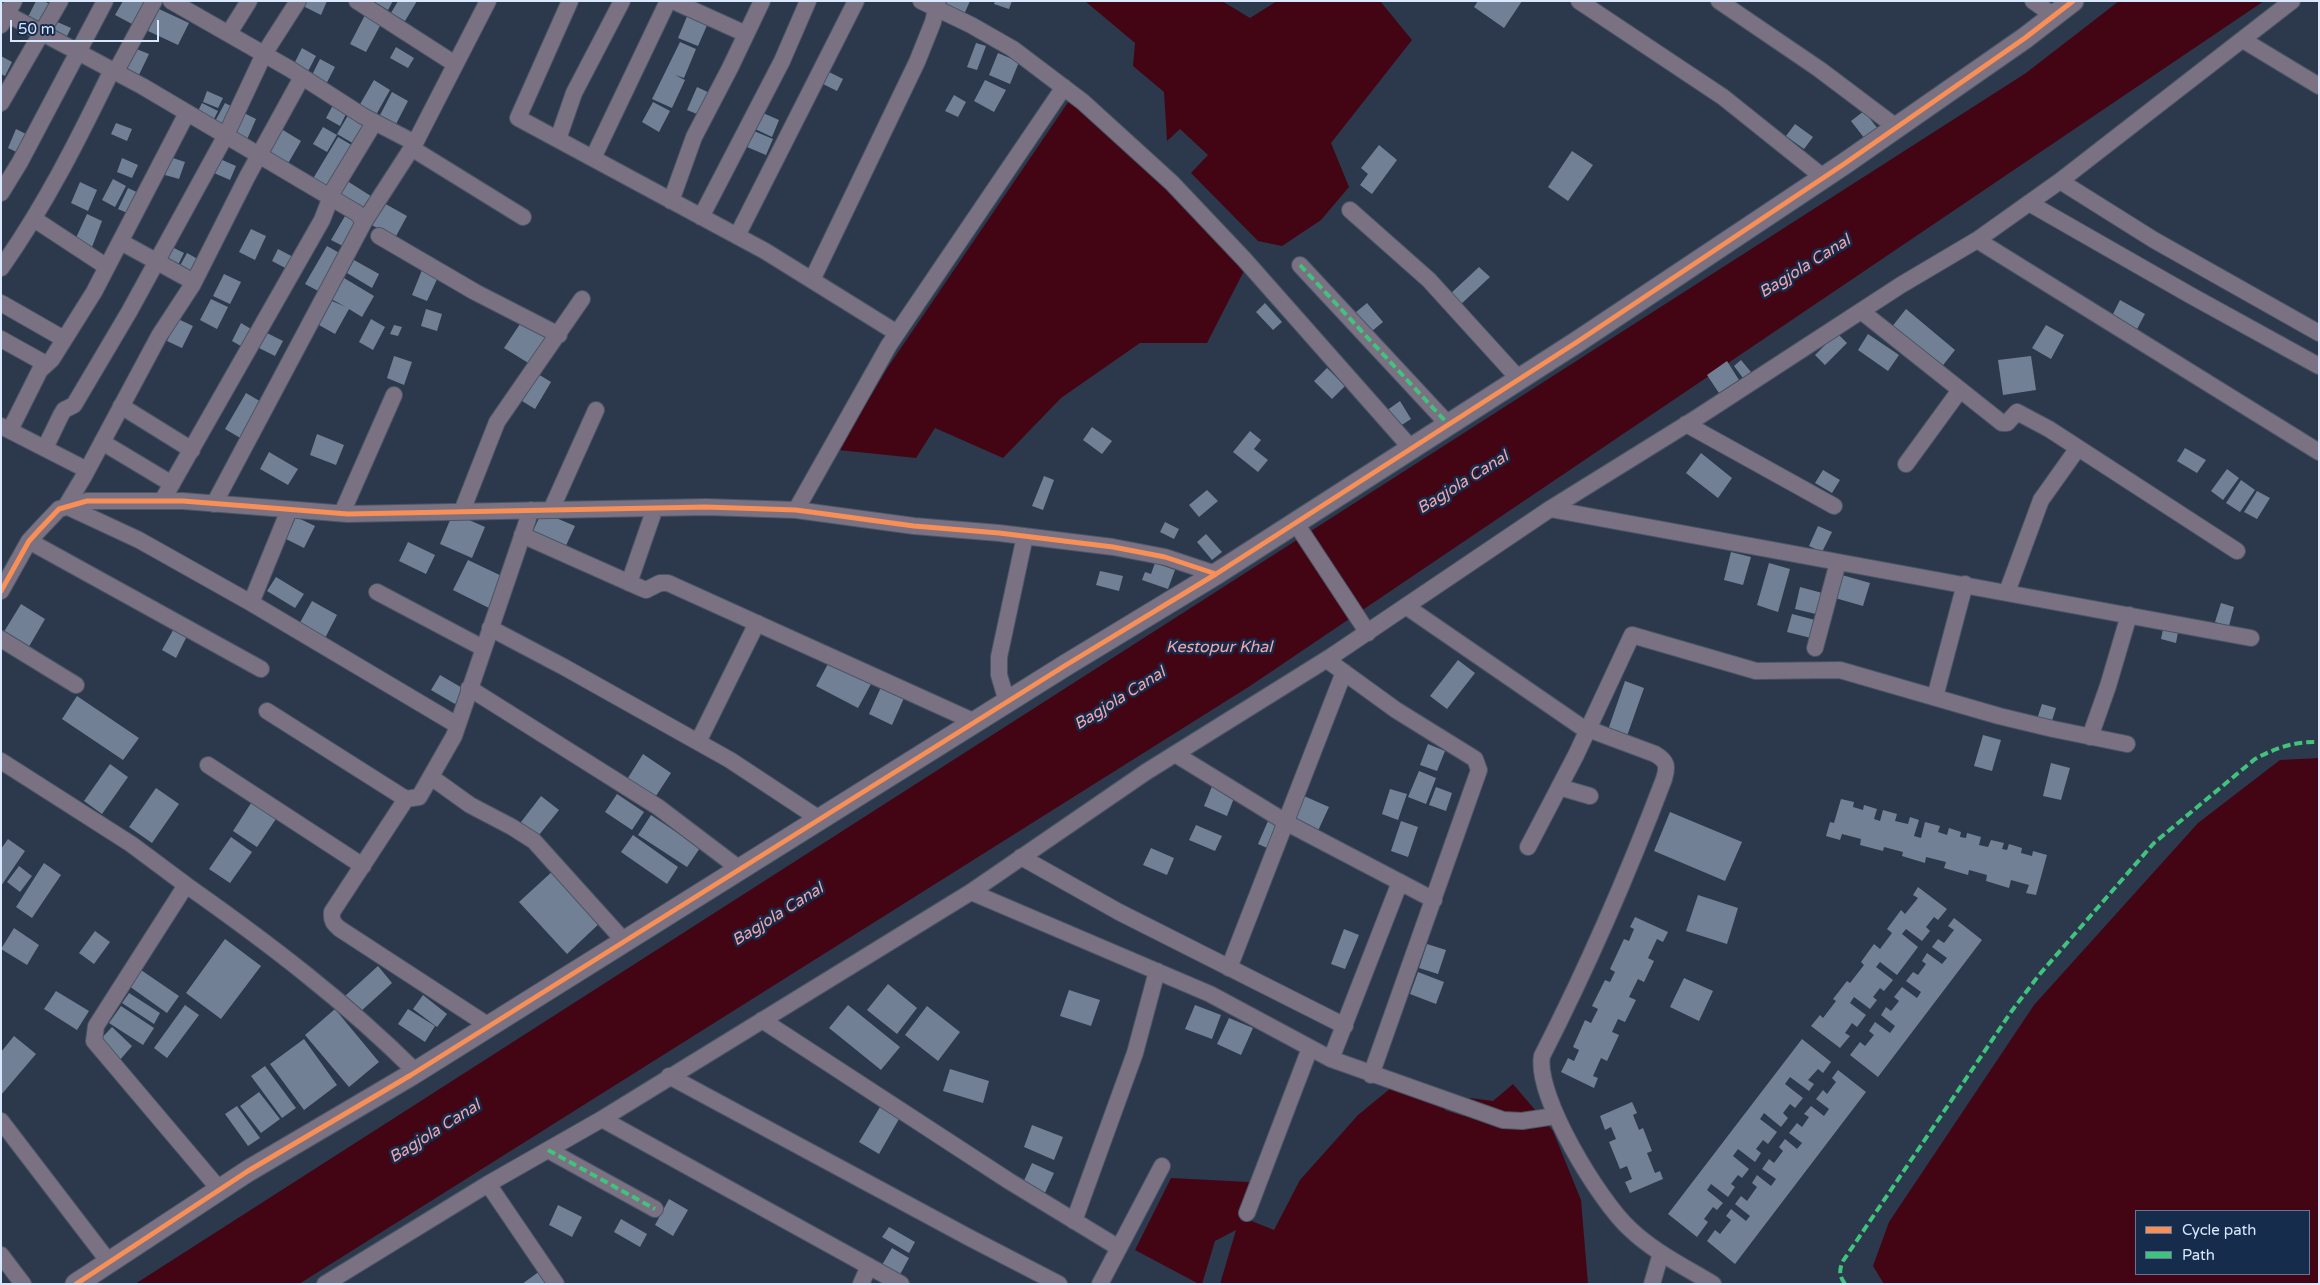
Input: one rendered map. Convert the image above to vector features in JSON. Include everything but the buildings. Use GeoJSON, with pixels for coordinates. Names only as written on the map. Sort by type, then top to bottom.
{"type":"FeatureCollection","features":[{"type":"Feature","properties":{"kind":"street"},"geometry":{"type":"LineString","coordinates":[[1,103],[60,1]]}},
{"type":"Feature","properties":{"kind":"street"},"geometry":{"type":"LineString","coordinates":[[1,193],[106,1]]}},
{"type":"Feature","properties":{"kind":"street"},"geometry":{"type":"LineString","coordinates":[[1,268],[34,219],[154,1]]}},
{"type":"Feature","properties":{"kind":"street"},"geometry":{"type":"LineString","coordinates":[[171,1],[197,8],[229,33],[414,146],[523,218]]}},
{"type":"Feature","properties":{"kind":"street"},"geometry":{"type":"LineString","coordinates":[[229,33],[249,1]]}},
{"type":"Feature","properties":{"kind":"street"},"geometry":{"type":"LineString","coordinates":[[45,448],[64,410],[70,409],[74,405],[157,262],[226,136],[264,54],[298,1]]}},
{"type":"Feature","properties":{"kind":"street"},"geometry":{"type":"LineString","coordinates":[[357,1],[455,64]]}},
{"type":"Feature","properties":{"kind":"street"},"geometry":{"type":"LineString","coordinates":[[214,504],[364,222],[414,146],[488,1]]}},
{"type":"Feature","properties":{"kind":"street"},"geometry":{"type":"LineString","coordinates":[[570,1],[518,118],[737,236],[898,333]]}},
{"type":"Feature","properties":{"kind":"street"},"geometry":{"type":"LineString","coordinates":[[593,158],[668,1]]}},
{"type":"Feature","properties":{"kind":"street"},"geometry":{"type":"LineString","coordinates":[[673,1],[746,34]]}},
{"type":"Feature","properties":{"kind":"street"},"geometry":{"type":"LineString","coordinates":[[671,200],[694,137],[762,1]]}},
{"type":"Feature","properties":{"kind":"street"},"geometry":{"type":"LineString","coordinates":[[701,217],[782,61],[808,1]]}},
{"type":"Feature","properties":{"kind":"street"},"geometry":{"type":"LineString","coordinates":[[737,236],[856,1]]}},
{"type":"Feature","properties":{"kind":"street"},"geometry":{"type":"LineString","coordinates":[[921,1],[937,5],[1013,49],[1084,102],[1179,190],[1244,259],[1411,448]]}},
{"type":"Feature","properties":{"kind":"street"},"geometry":{"type":"LineString","coordinates":[[1580,1],[1723,97],[1823,177]]}},
{"type":"Feature","properties":{"kind":"street"},"geometry":{"type":"LineString","coordinates":[[1719,1],[1819,69],[1896,127]]}},
{"type":"Feature","properties":{"kind":"street"},"geometry":{"type":"LineString","coordinates":[[2033,1],[2054,16]]}},
{"type":"Feature","properties":{"kind":"street"},"geometry":{"type":"LineString","coordinates":[[76,1284],[220,1190],[416,1072],[1007,702],[1216,574],[1519,379],[1823,177],[2073,1]]}},
{"type":"Feature","properties":{"kind":"street"},"geometry":{"type":"LineString","coordinates":[[334,1282],[488,1184],[602,1119],[669,1076],[971,892],[1174,754],[1327,660],[1550,509],[1686,424],[1901,285],[1977,240],[2060,181],[2292,1]]}},
{"type":"Feature","properties":{"kind":"street"},"geometry":{"type":"LineString","coordinates":[[558,139],[565,114],[574,93],[618,3]]}},
{"type":"Feature","properties":{"kind":"street"},"geometry":{"type":"LineString","coordinates":[[812,280],[917,62],[934,22],[937,5]]}},
{"type":"Feature","properties":{"kind":"street"},"geometry":{"type":"LineString","coordinates":[[6,13],[187,113],[331,197],[358,213],[364,222]]}},
{"type":"Feature","properties":{"kind":"street"},"geometry":{"type":"LineString","coordinates":[[2243,40],[2319,86]]}},
{"type":"Feature","properties":{"kind":"street"},"geometry":{"type":"LineString","coordinates":[[66,506],[159,336],[194,282],[259,155],[302,77]]}},
{"type":"Feature","properties":{"kind":"street"},"geometry":{"type":"LineString","coordinates":[[796,510],[830,447],[898,333],[1064,87]]}},
{"type":"Feature","properties":{"kind":"street"},"geometry":{"type":"LineString","coordinates":[[87,470],[5,428],[40,370],[52,358],[107,267],[187,113]]}},
{"type":"Feature","properties":{"kind":"street"},"geometry":{"type":"LineString","coordinates":[[162,501],[322,220],[331,197],[374,122]]}},
{"type":"Feature","properties":{"kind":"street"},"geometry":{"type":"LineString","coordinates":[[2060,181],[2154,240],[2319,333]]}},
{"type":"Feature","properties":{"kind":"street"},"geometry":{"type":"LineString","coordinates":[[2030,203],[2190,295],[2319,366]]}},
{"type":"Feature","properties":{"kind":"street"},"geometry":{"type":"LineString","coordinates":[[1350,210],[1429,280],[1519,379]]}},
{"type":"Feature","properties":{"kind":"street"},"geometry":{"type":"LineString","coordinates":[[34,219],[107,267]]}},
{"type":"Feature","properties":{"kind":"street"},"geometry":{"type":"LineString","coordinates":[[379,236],[474,292],[558,335]]}},
{"type":"Feature","properties":{"kind":"street"},"geometry":{"type":"LineString","coordinates":[[1977,240],[2319,452]]}},
{"type":"Feature","properties":{"kind":"street"},"geometry":{"type":"LineString","coordinates":[[121,242],[194,282]]}},
{"type":"Feature","properties":{"kind":"street"},"geometry":{"type":"LineString","coordinates":[[1300,265],[1448,424]]}},
{"type":"Feature","properties":{"kind":"street"},"geometry":{"type":"LineString","coordinates":[[462,511],[497,422],[582,299]]}},
{"type":"Feature","properties":{"kind":"street"},"geometry":{"type":"LineString","coordinates":[[1,304],[64,339]]}},
{"type":"Feature","properties":{"kind":"street"},"geometry":{"type":"LineString","coordinates":[[1861,311],[2004,424],[2014,413],[2020,413],[2078,448],[2237,551]]}},
{"type":"Feature","properties":{"kind":"street"},"geometry":{"type":"LineString","coordinates":[[1,339],[46,364]]}},
{"type":"Feature","properties":{"kind":"street"},"geometry":{"type":"LineString","coordinates":[[1906,464],[1960,390]]}},
{"type":"Feature","properties":{"kind":"street"},"geometry":{"type":"LineString","coordinates":[[342,513],[394,395]]}},
{"type":"Feature","properties":{"kind":"street"},"geometry":{"type":"LineString","coordinates":[[121,406],[192,450]]}},
{"type":"Feature","properties":{"kind":"street"},"geometry":{"type":"LineString","coordinates":[[551,510],[596,410]]}},
{"type":"Feature","properties":{"kind":"street"},"geometry":{"type":"LineString","coordinates":[[1686,424],[1834,506]]}},
{"type":"Feature","properties":{"kind":"street"},"geometry":{"type":"LineString","coordinates":[[102,442],[172,484]]}},
{"type":"Feature","properties":{"kind":"street"},"geometry":{"type":"LineString","coordinates":[[2007,592],[2041,500],[2078,448]]}},
{"type":"Feature","properties":{"kind":"street"},"geometry":{"type":"LineString","coordinates":[[1,591],[28,541],[59,509],[87,501],[162,501],[342,513],[706,507],[796,510],[914,526],[1025,536],[1113,547],[1165,557],[1216,574]]}},
{"type":"Feature","properties":{"kind":"street"},"geometry":{"type":"LineString","coordinates":[[66,506],[139,540],[251,603],[457,725]]}},
{"type":"Feature","properties":{"kind":"street"},"geometry":{"type":"LineString","coordinates":[[629,583],[655,508]]}},
{"type":"Feature","properties":{"kind":"street"},"geometry":{"type":"LineString","coordinates":[[1550,509],[2251,638]]}},
{"type":"Feature","properties":{"kind":"street"},"geometry":{"type":"LineString","coordinates":[[251,603],[289,510]]}},
{"type":"Feature","properties":{"kind":"street"},"geometry":{"type":"LineString","coordinates":[[267,711],[406,799],[419,797],[454,736],[531,510]]}},
{"type":"Feature","properties":{"kind":"street"},"geometry":{"type":"LineString","coordinates":[[1295,522],[1368,633]]}},
{"type":"Feature","properties":{"kind":"street"},"geometry":{"type":"LineString","coordinates":[[522,535],[646,590],[660,583],[668,583],[975,722]]}},
{"type":"Feature","properties":{"kind":"street"},"geometry":{"type":"LineString","coordinates":[[1007,702],[1000,675],[999,657],[1025,536]]}},
{"type":"Feature","properties":{"kind":"street"},"geometry":{"type":"LineString","coordinates":[[28,541],[261,669]]}},
{"type":"Feature","properties":{"kind":"street"},"geometry":{"type":"LineString","coordinates":[[1814,648],[1838,562]]}},
{"type":"Feature","properties":{"kind":"street"},"geometry":{"type":"LineString","coordinates":[[1935,698],[1964,584]]}},
{"type":"Feature","properties":{"kind":"street"},"geometry":{"type":"LineString","coordinates":[[377,592],[483,648]]}},
{"type":"Feature","properties":{"kind":"street"},"geometry":{"type":"LineString","coordinates":[[1407,607],[1587,729],[1655,754],[1664,760],[1667,768],[1620,892],[1542,1056],[1540,1066],[1542,1080],[1555,1116],[1616,1216],[1661,1253],[1713,1284]]}},
{"type":"Feature","properties":{"kind":"street"},"geometry":{"type":"LineString","coordinates":[[2090,736],[2108,686],[2129,615]]}},
{"type":"Feature","properties":{"kind":"street"},"geometry":{"type":"LineString","coordinates":[[698,742],[757,624]]}},
{"type":"Feature","properties":{"kind":"street"},"geometry":{"type":"LineString","coordinates":[[490,628],[730,760],[821,820]]}},
{"type":"Feature","properties":{"kind":"street"},"geometry":{"type":"LineString","coordinates":[[1528,847],[1632,635],[1756,671],[1840,670],[2044,727],[2127,744]]}},
{"type":"Feature","properties":{"kind":"street"},"geometry":{"type":"LineString","coordinates":[[1,639],[76,685]]}},
{"type":"Feature","properties":{"kind":"street"},"geometry":{"type":"LineString","coordinates":[[1327,660],[1396,710],[1475,759],[1479,765],[1479,770],[1372,1075]]}},
{"type":"Feature","properties":{"kind":"street"},"geometry":{"type":"LineString","coordinates":[[1229,968],[1344,672]]}},
{"type":"Feature","properties":{"kind":"street"},"geometry":{"type":"LineString","coordinates":[[469,688],[658,807],[741,870]]}},
{"type":"Feature","properties":{"kind":"street"},"geometry":{"type":"LineString","coordinates":[[1174,754],[1286,823],[1434,900]]}},
{"type":"Feature","properties":{"kind":"street"},"geometry":{"type":"LineString","coordinates":[[1,761],[131,844],[266,942],[344,1004],[416,1072]]}},
{"type":"Feature","properties":{"kind":"street"},"geometry":{"type":"LineString","coordinates":[[208,765],[363,866]]}},
{"type":"Feature","properties":{"kind":"street"},"geometry":{"type":"LineString","coordinates":[[431,777],[470,805],[534,841],[625,942]]}},
{"type":"Feature","properties":{"kind":"street"},"geometry":{"type":"LineString","coordinates":[[1559,787],[1590,796]]}},
{"type":"Feature","properties":{"kind":"street"},"geometry":{"type":"LineString","coordinates":[[406,799],[332,912],[333,923],[489,1026]]}},
{"type":"Feature","properties":{"kind":"street"},"geometry":{"type":"LineString","coordinates":[[1021,858],[1119,912],[1344,1026]]}},
{"type":"Feature","properties":{"kind":"street"},"geometry":{"type":"LineString","coordinates":[[1331,1059],[1400,882]]}},
{"type":"Feature","properties":{"kind":"street"},"geometry":{"type":"LineString","coordinates":[[186,885],[96,1026],[94,1041],[220,1190]]}},
{"type":"Feature","properties":{"kind":"street"},"geometry":{"type":"LineString","coordinates":[[971,892],[1210,994],[1331,1059],[1372,1075],[1503,1120],[1522,1121],[1555,1116]]}},
{"type":"Feature","properties":{"kind":"street"},"geometry":{"type":"LineString","coordinates":[[1074,1221],[1135,1052],[1157,971]]}},
{"type":"Feature","properties":{"kind":"street"},"geometry":{"type":"LineString","coordinates":[[762,1020],[1009,1181],[1119,1248]]}},
{"type":"Feature","properties":{"kind":"street"},"geometry":{"type":"LineString","coordinates":[[1247,1213],[1310,1048]]}},
{"type":"Feature","properties":{"kind":"street"},"geometry":{"type":"LineString","coordinates":[[669,1076],[1059,1284]]}},
{"type":"Feature","properties":{"kind":"street"},"geometry":{"type":"LineString","coordinates":[[602,1119],[901,1284]]}},
{"type":"Feature","properties":{"kind":"street"},"geometry":{"type":"LineString","coordinates":[[1,1121],[109,1262]]}},
{"type":"Feature","properties":{"kind":"street"},"geometry":{"type":"LineString","coordinates":[[548,1150],[654,1209]]}},
{"type":"Feature","properties":{"kind":"street"},"geometry":{"type":"LineString","coordinates":[[1100,1284],[1162,1166]]}},
{"type":"Feature","properties":{"kind":"street"},"geometry":{"type":"LineString","coordinates":[[488,1184],[556,1284]]}},
{"type":"Feature","properties":{"kind":"street"},"geometry":{"type":"LineString","coordinates":[[1652,1284],[1661,1253]]}},
{"type":"Feature","properties":{"kind":"street"},"geometry":{"type":"LineString","coordinates":[[1,1254],[23,1284]]}},
{"type":"Feature","properties":{"kind":"street"},"geometry":{"type":"LineString","coordinates":[[862,1284],[869,1266]]}},
{"type":"Feature","properties":{"kind":"water"},"geometry":{"type":"Polygon","coordinates":[[[1085,1],[1222,1],[1250,18],[1277,1],[1380,1],[1412,40],[1331,143],[1349,187],[1321,220],[1282,246],[1258,241],[1191,173],[1208,155],[1180,129],[1167,141],[1164,92],[1133,66],[1135,43],[1085,1]]]}},
{"type":"Feature","properties":{"kind":"water","name":"Kestopur Khal"},"geometry":{"type":"Polygon","coordinates":[[[2119,1],[2264,1],[1250,686],[299,1284],[135,1284],[2026,73],[2119,1]]]}},
{"type":"Feature","properties":{"kind":"water"},"geometry":{"type":"Polygon","coordinates":[[[1071,98],[1163,176],[1246,267],[1207,343],[1140,343],[1061,398],[1003,458],[935,428],[916,458],[838,450],[888,367],[1071,98]]]}},
{"type":"Feature","properties":{"kind":"water"},"geometry":{"type":"Polygon","coordinates":[[[2319,758],[2319,1284],[1884,1284],[1873,1266],[1889,1222],[2034,1005],[2198,823],[2280,760],[2319,758]]]}},
{"type":"Feature","properties":{"kind":"water"},"geometry":{"type":"Polygon","coordinates":[[[1397,1083],[1447,1092],[1445,1110],[1464,1116],[1470,1098],[1493,1101],[1513,1084],[1553,1131],[1581,1200],[1588,1284],[1220,1284],[1236,1230],[1215,1241],[1202,1284],[1199,1284],[1135,1250],[1171,1178],[1249,1182],[1244,1218],[1274,1230],[1300,1180],[1358,1115],[1397,1083]]]}},
{"type":"Feature","properties":{"kind":"marked path"},"geometry":{"type":"LineString","coordinates":[[1300,265],[1448,424]]}},
{"type":"Feature","properties":{"kind":"marked path"},"geometry":{"type":"LineString","coordinates":[[1845,1284],[1840,1273],[1843,1261],[2011,1012],[2039,975],[2154,843],[2255,759],[2286,746],[2319,742]]}},
{"type":"Feature","properties":{"kind":"marked path"},"geometry":{"type":"LineString","coordinates":[[548,1150],[655,1209]]}},
{"type":"Feature","properties":{"kind":"cycle path"},"geometry":{"type":"LineString","coordinates":[[76,1284],[248,1171],[411,1075],[1066,665],[1216,574],[1577,342],[1844,164],[2025,38],[2073,1]]}},
{"type":"Feature","properties":{"kind":"cycle path"},"geometry":{"type":"LineString","coordinates":[[1,591],[29,541],[59,509],[87,501],[183,501],[348,514],[706,507],[796,510],[914,526],[999,533],[1113,547],[1165,557],[1216,574]]}},
{"type":"Feature","properties":{"kind":"water label","name":"Bagjola Canal"},"geometry":{"type":"Point","coordinates":[1805,267]}},
{"type":"Feature","properties":{"kind":"water label","name":"Bagjola Canal"},"geometry":{"type":"Point","coordinates":[1463,483]}},
{"type":"Feature","properties":{"kind":"water label","name":"Bagjola Canal"},"geometry":{"type":"Point","coordinates":[1120,699]}},
{"type":"Feature","properties":{"kind":"water label","name":"Bagjola Canal"},"geometry":{"type":"Point","coordinates":[778,915]}},
{"type":"Feature","properties":{"kind":"water label","name":"Bagjola Canal"},"geometry":{"type":"Point","coordinates":[435,1132]}}]}
